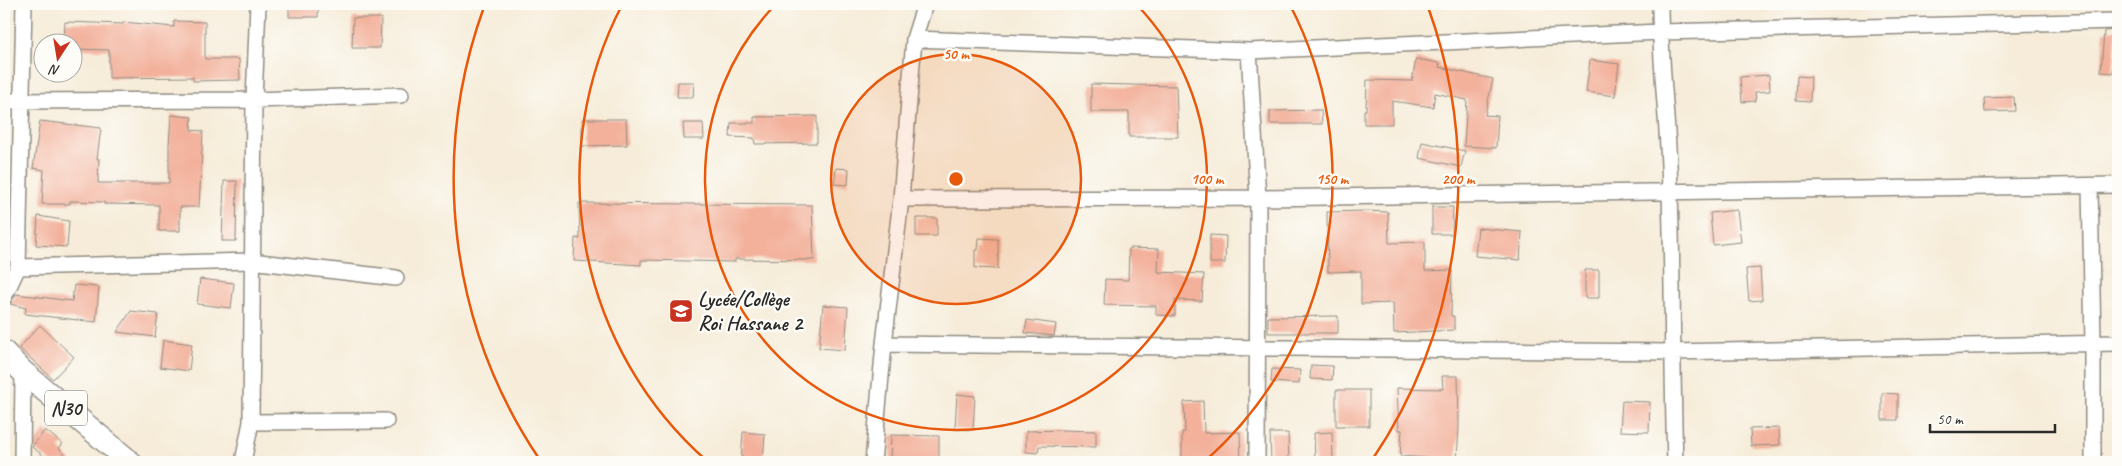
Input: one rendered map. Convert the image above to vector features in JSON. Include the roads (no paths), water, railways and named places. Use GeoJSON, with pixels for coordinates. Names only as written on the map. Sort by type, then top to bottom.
{"type":"FeatureCollection","features":[{"type":"Feature","properties":{"kind":"main road","name":"N30"},"geometry":{"type":"LineString","coordinates":[[4,352],[23,372],[130,462]]}},
{"type":"Feature","properties":{"kind":"street"},"geometry":{"type":"LineString","coordinates":[[4,297],[18,267],[24,4]]}},
{"type":"Feature","properties":{"kind":"street"},"geometry":{"type":"LineString","coordinates":[[243,462],[251,422],[251,261],[258,4]]}},
{"type":"Feature","properties":{"kind":"street"},"geometry":{"type":"LineString","coordinates":[[873,462],[884,344],[901,199],[914,39],[925,4]]}},
{"type":"Feature","properties":{"kind":"street"},"geometry":{"type":"LineString","coordinates":[[1660,4],[1670,192],[1675,462]]}},
{"type":"Feature","properties":{"kind":"street"},"geometry":{"type":"LineString","coordinates":[[914,39],[1249,51],[1660,32],[2118,21]]}},
{"type":"Feature","properties":{"kind":"street"},"geometry":{"type":"LineString","coordinates":[[1249,51],[1258,198],[1257,462]]}},
{"type":"Feature","properties":{"kind":"street"},"geometry":{"type":"LineString","coordinates":[[4,101],[254,100],[401,96]]}},
{"type":"Feature","properties":{"kind":"street"},"geometry":{"type":"LineString","coordinates":[[901,199],[1258,198],[2118,185]]}},
{"type":"Feature","properties":{"kind":"street"},"geometry":{"type":"LineString","coordinates":[[2090,186],[2093,462]]}},
{"type":"Feature","properties":{"kind":"street"},"geometry":{"type":"LineString","coordinates":[[18,267],[251,261],[396,278]]}},
{"type":"Feature","properties":{"kind":"street"},"geometry":{"type":"LineString","coordinates":[[884,344],[1672,352],[2118,343]]}},
{"type":"Feature","properties":{"kind":"street"},"geometry":{"type":"LineString","coordinates":[[22,462],[23,372]]}},
{"type":"Feature","properties":{"kind":"street"},"geometry":{"type":"LineString","coordinates":[[251,422],[386,421]]}},
{"type":"Feature","properties":{"kind":"place","name":"Lycée/Collège Roi Hassane 2"},"geometry":{"type":"Point","coordinates":[681,311]}}]}
